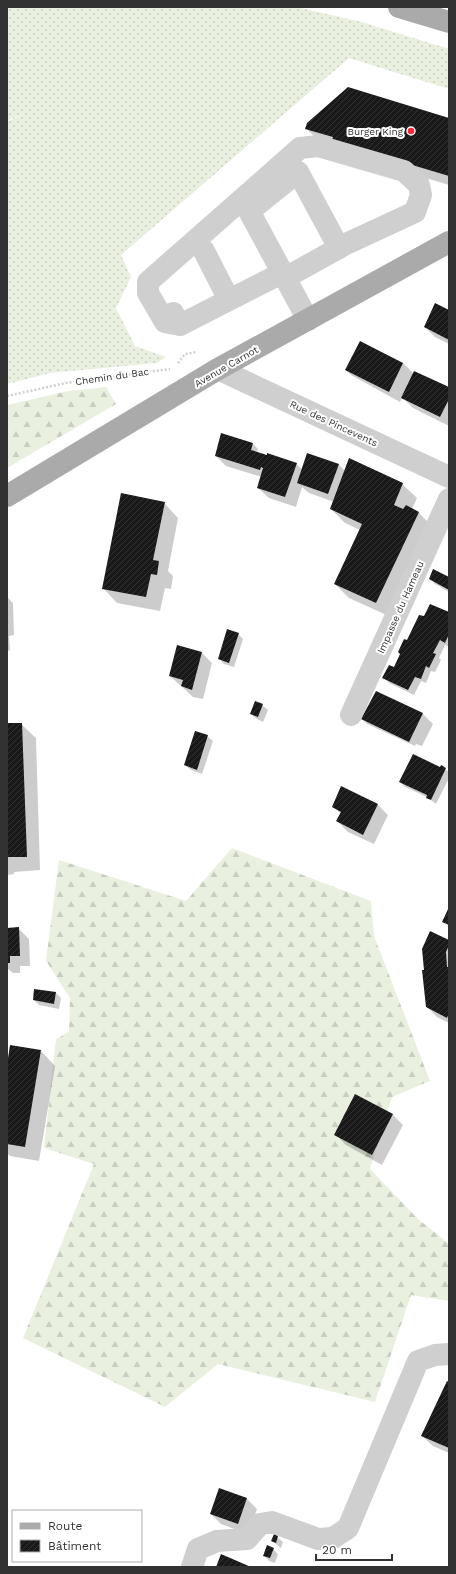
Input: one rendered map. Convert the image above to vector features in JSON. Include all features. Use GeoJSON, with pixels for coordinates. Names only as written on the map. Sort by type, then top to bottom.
{"type":"FeatureCollection","features":[{"type":"Feature","properties":{"kind":"main road"},"geometry":{"type":"LineString","coordinates":[[398,7],[449,22]]}},
{"type":"Feature","properties":{"kind":"main road","name":"Avenue Carnot"},"geometry":{"type":"LineString","coordinates":[[7,496],[218,369],[449,242]]}},
{"type":"Feature","properties":{"kind":"street"},"geometry":{"type":"LineString","coordinates":[[318,146],[404,171],[419,185],[421,195],[415,212],[339,248],[180,325],[165,322],[148,293],[148,282],[300,148],[318,146]]}},
{"type":"Feature","properties":{"kind":"street"},"geometry":{"type":"LineString","coordinates":[[180,325],[160,288],[249,211],[298,172],[339,248]]}},
{"type":"Feature","properties":{"kind":"street"},"geometry":{"type":"LineString","coordinates":[[249,211],[308,320]]}},
{"type":"Feature","properties":{"kind":"street"},"geometry":{"type":"LineString","coordinates":[[204,250],[229,300]]}},
{"type":"Feature","properties":{"kind":"street","name":"Rue des Pincevents"},"geometry":{"type":"LineString","coordinates":[[218,369],[449,477]]}},
{"type":"Feature","properties":{"kind":"street","name":"Impasse du Hameau"},"geometry":{"type":"LineString","coordinates":[[351,715],[449,499]]}},
{"type":"Feature","properties":{"kind":"street"},"geometry":{"type":"LineString","coordinates":[[192,1567],[198,1549],[218,1541],[247,1539],[260,1524],[272,1522],[318,1539],[333,1538],[348,1528],[418,1361],[435,1355],[449,1354]]}},
{"type":"Feature","properties":{"kind":"path","name":"Chemin du Bac"},"geometry":{"type":"LineString","coordinates":[[7,396],[66,383],[175,368]]}},
{"type":"Feature","properties":{"kind":"green space"},"geometry":{"type":"Polygon","coordinates":[[[7,7],[296,7],[362,22],[449,49],[449,89],[349,58],[121,255],[131,277],[116,308],[135,346],[166,357],[157,363],[50,373],[7,384],[7,122],[26,112],[7,121],[7,7]]]}},
{"type":"Feature","properties":{"kind":"green space"},"geometry":{"type":"Polygon","coordinates":[[[106,387],[116,404],[7,468],[7,405],[68,391],[106,387]]]}},
{"type":"Feature","properties":{"kind":"green space"},"geometry":{"type":"Polygon","coordinates":[[[232,848],[371,901],[374,936],[430,1081],[392,1097],[370,1169],[418,1219],[449,1244],[449,1301],[411,1295],[375,1402],[218,1364],[165,1407],[23,1338],[94,1164],[44,1148],[56,1039],[69,1032],[70,998],[46,961],[59,860],[186,901],[232,848]]]}},
{"type":"Feature","properties":{"kind":"building"},"geometry":{"type":"Polygon","coordinates":[[[348,87],[449,118],[449,176],[332,141],[333,137],[305,129],[307,123],[348,87]]]}},
{"type":"Feature","properties":{"kind":"building"},"geometry":{"type":"Polygon","coordinates":[[[435,303],[449,310],[449,340],[424,327],[435,303]]]}},
{"type":"Feature","properties":{"kind":"building"},"geometry":{"type":"Polygon","coordinates":[[[360,341],[403,363],[389,392],[345,370],[360,341]]]}},
{"type":"Feature","properties":{"kind":"building"},"geometry":{"type":"Polygon","coordinates":[[[414,371],[449,387],[449,399],[440,417],[401,398],[414,371]]]}},
{"type":"Feature","properties":{"kind":"building"},"geometry":{"type":"Polygon","coordinates":[[[221,433],[253,443],[251,450],[267,455],[267,453],[297,463],[285,497],[257,488],[263,468],[261,467],[260,470],[215,456],[221,433]]]}},
{"type":"Feature","properties":{"kind":"building"},"geometry":{"type":"Polygon","coordinates":[[[307,453],[339,464],[328,494],[297,483],[307,453]]]}},
{"type":"Feature","properties":{"kind":"building"},"geometry":{"type":"Polygon","coordinates":[[[349,458],[403,483],[394,505],[403,509],[406,505],[419,512],[376,603],[334,584],[362,524],[330,509],[349,458]]]}},
{"type":"Feature","properties":{"kind":"building"},"geometry":{"type":"Polygon","coordinates":[[[121,493],[165,502],[153,560],[159,561],[157,575],[151,574],[146,597],[102,589],[121,493]]]}},
{"type":"Feature","properties":{"kind":"building"},"geometry":{"type":"Polygon","coordinates":[[[433,569],[449,577],[449,590],[429,579],[433,569]]]}},
{"type":"Feature","properties":{"kind":"building"},"geometry":{"type":"Polygon","coordinates":[[[430,604],[449,612],[449,634],[445,643],[440,640],[433,653],[436,654],[429,668],[426,666],[421,679],[415,677],[408,690],[382,678],[389,665],[394,667],[400,654],[398,652],[404,639],[407,640],[419,615],[424,616],[430,604]]]}},
{"type":"Feature","properties":{"kind":"building"},"geometry":{"type":"Polygon","coordinates":[[[227,629],[239,633],[229,663],[218,659],[227,629]]]}},
{"type":"Feature","properties":{"kind":"building"},"geometry":{"type":"Polygon","coordinates":[[[177,645],[202,652],[192,690],[181,686],[183,680],[169,676],[177,645]]]}},
{"type":"Feature","properties":{"kind":"building"},"geometry":{"type":"Polygon","coordinates":[[[376,691],[423,713],[409,742],[361,719],[376,691]]]}},
{"type":"Feature","properties":{"kind":"building"},"geometry":{"type":"Polygon","coordinates":[[[255,701],[263,704],[258,717],[250,714],[255,701]]]}},
{"type":"Feature","properties":{"kind":"building"},"geometry":{"type":"Polygon","coordinates":[[[7,723],[22,723],[27,857],[7,857],[7,723]]]}},
{"type":"Feature","properties":{"kind":"building"},"geometry":{"type":"Polygon","coordinates":[[[195,731],[208,735],[197,770],[184,765],[195,731]]]}},
{"type":"Feature","properties":{"kind":"building"},"geometry":{"type":"Polygon","coordinates":[[[413,754],[440,767],[441,765],[446,768],[431,800],[426,798],[427,795],[399,782],[413,754]]]}},
{"type":"Feature","properties":{"kind":"building"},"geometry":{"type":"Polygon","coordinates":[[[341,786],[378,804],[363,835],[336,821],[341,812],[332,807],[341,786]]]}},
{"type":"Feature","properties":{"kind":"building"},"geometry":{"type":"Polygon","coordinates":[[[449,907],[449,925],[442,922],[449,907]]]}},
{"type":"Feature","properties":{"kind":"building"},"geometry":{"type":"Polygon","coordinates":[[[19,927],[20,956],[10,956],[10,963],[7,963],[7,928],[19,927]]]}},
{"type":"Feature","properties":{"kind":"building"},"geometry":{"type":"Polygon","coordinates":[[[430,931],[449,940],[449,945],[446,952],[447,967],[449,967],[449,1013],[447,1018],[426,1007],[422,970],[424,970],[422,949],[430,931]]]}},
{"type":"Feature","properties":{"kind":"building"},"geometry":{"type":"Polygon","coordinates":[[[34,989],[56,992],[54,1004],[33,1000],[34,989]]]}},
{"type":"Feature","properties":{"kind":"building"},"geometry":{"type":"Polygon","coordinates":[[[10,1045],[41,1050],[25,1147],[7,1144],[7,1065],[10,1045]]]}},
{"type":"Feature","properties":{"kind":"building"},"geometry":{"type":"Polygon","coordinates":[[[355,1094],[393,1114],[372,1155],[334,1135],[355,1094]]]}},
{"type":"Feature","properties":{"kind":"building"},"geometry":{"type":"Polygon","coordinates":[[[447,1381],[449,1382],[449,1448],[421,1436],[447,1381]]]}},
{"type":"Feature","properties":{"kind":"building"},"geometry":{"type":"Polygon","coordinates":[[[219,1488],[247,1498],[238,1524],[210,1514],[219,1488]]]}},
{"type":"Feature","properties":{"kind":"building"},"geometry":{"type":"Polygon","coordinates":[[[274,1534],[278,1536],[276,1543],[271,1541],[274,1534]]]}},
{"type":"Feature","properties":{"kind":"building"},"geometry":{"type":"Polygon","coordinates":[[[267,1545],[274,1548],[270,1558],[263,1556],[267,1545]]]}},
{"type":"Feature","properties":{"kind":"building"},"geometry":{"type":"Polygon","coordinates":[[[221,1554],[251,1567],[216,1567],[221,1554]]]}},
{"type":"Feature","properties":{"kind":"place","name":"Burger King"},"geometry":{"type":"Point","coordinates":[411,131]}}]}
